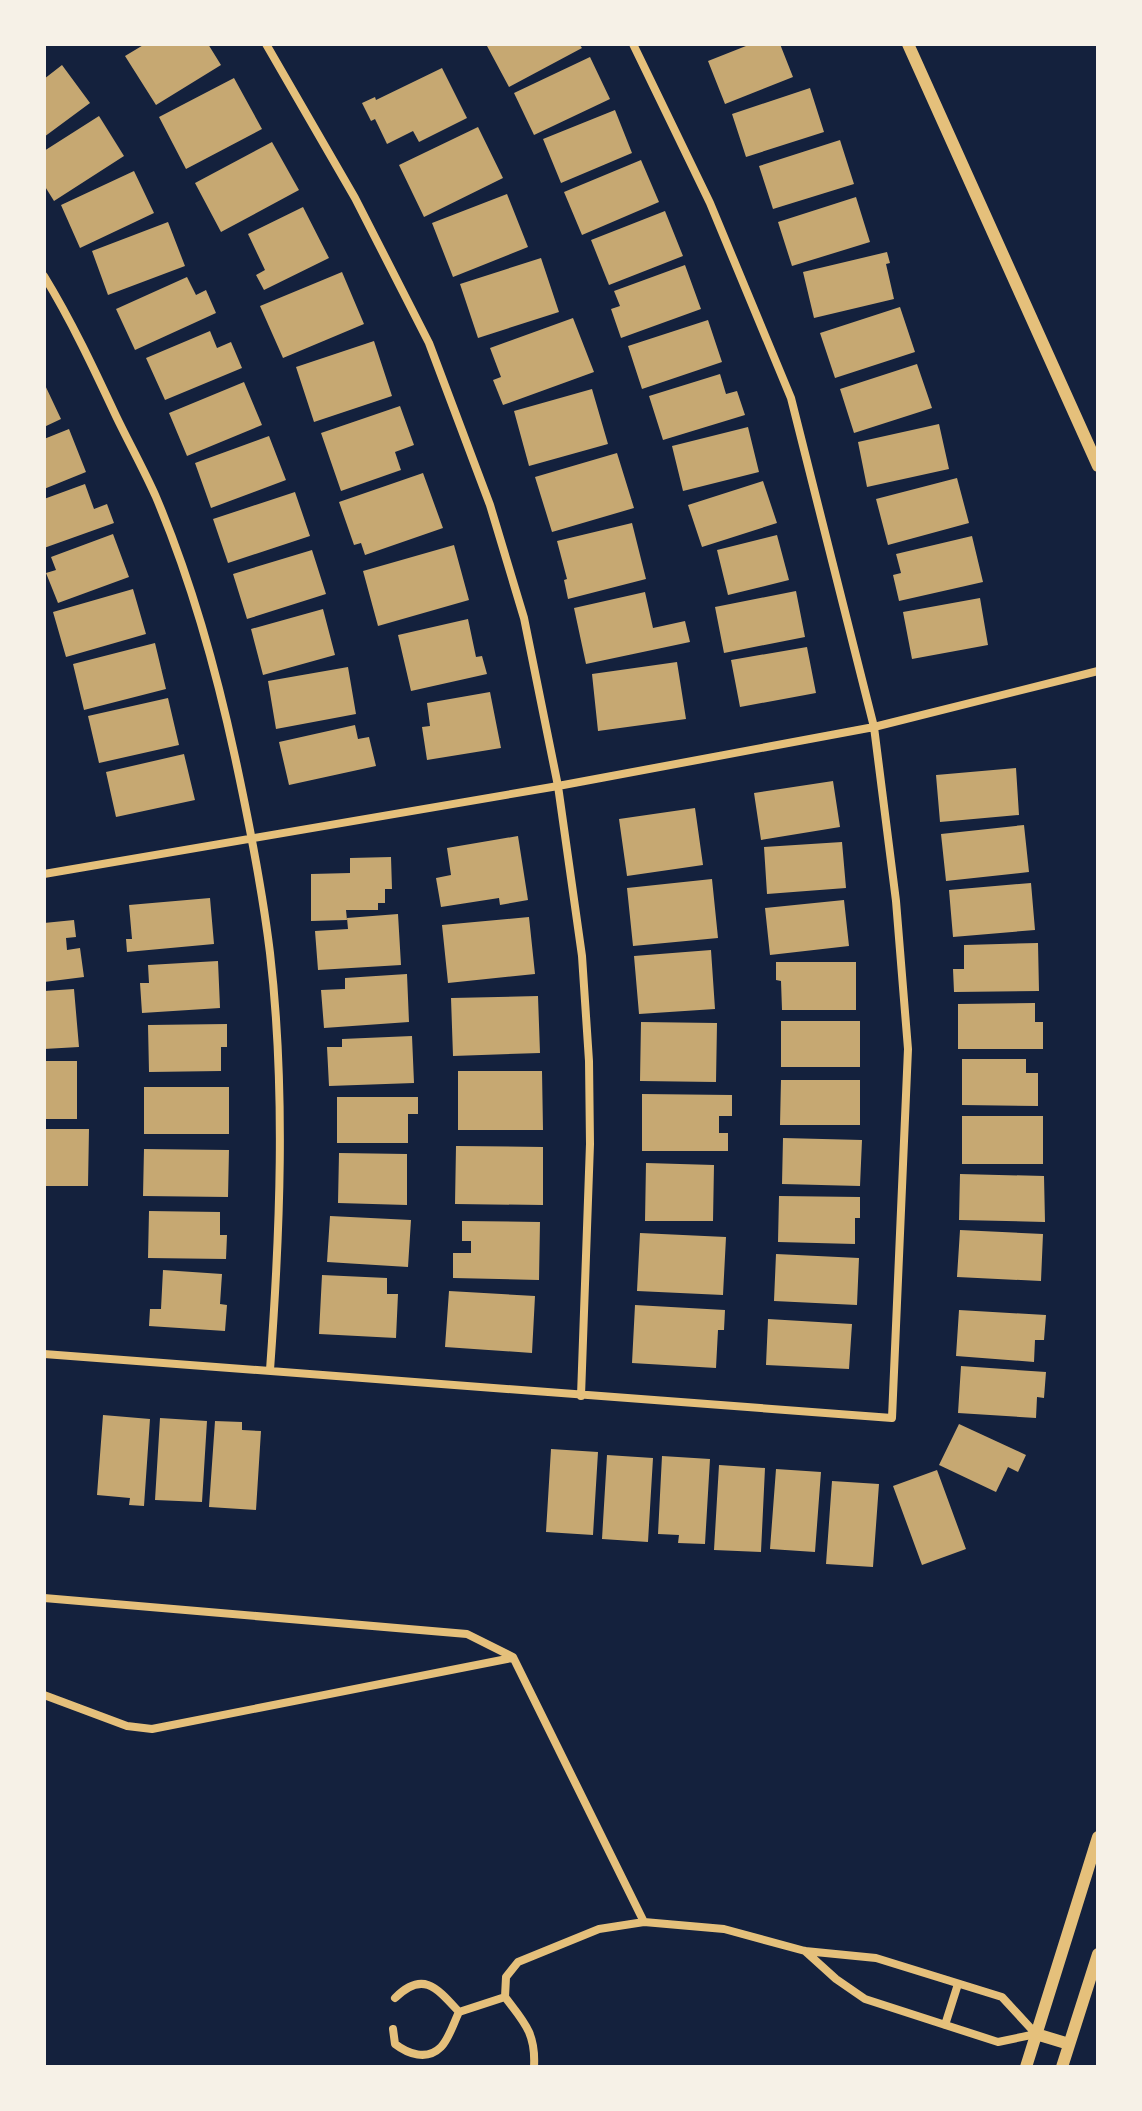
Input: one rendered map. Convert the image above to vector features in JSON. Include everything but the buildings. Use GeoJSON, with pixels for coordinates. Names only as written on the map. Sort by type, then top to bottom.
{"type":"FeatureCollection","features":[{"type":"Feature","properties":{"kind":"street"},"geometry":{"type":"LineString","coordinates":[[266,44],[355,198],[429,343],[490,505],[524,618],[558,786],[582,956],[589,1061],[590,1144],[581,1396]]}},
{"type":"Feature","properties":{"kind":"street"},"geometry":{"type":"LineString","coordinates":[[44,1354],[892,1418],[908,1049],[896,901],[874,727],[791,398],[710,203],[633,44]]}},
{"type":"Feature","properties":{"kind":"street"},"geometry":{"type":"LineString","coordinates":[[908,44],[1098,466]]}},
{"type":"Feature","properties":{"kind":"street"},"geometry":{"type":"LineString","coordinates":[[44,276],[101,384],[161,513],[193,600],[223,699],[252,836],[270,953],[279,1102],[278,1225],[270,1370]]}},
{"type":"Feature","properties":{"kind":"street"},"geometry":{"type":"LineString","coordinates":[[44,874],[558,786],[874,727],[1098,671]]}},
{"type":"Feature","properties":{"kind":"street"},"geometry":{"type":"LineString","coordinates":[[44,1598],[467,1634],[513,1657],[644,1922]]}},
{"type":"Feature","properties":{"kind":"street"},"geometry":{"type":"LineString","coordinates":[[44,1695],[127,1726],[152,1729],[513,1657]]}},
{"type":"Feature","properties":{"kind":"street"},"geometry":{"type":"LineString","coordinates":[[1026,2067],[1098,1837]]}},
{"type":"Feature","properties":{"kind":"street"},"geometry":{"type":"LineString","coordinates":[[534,2067],[535,2049],[530,2030],[505,1997],[506,1977],[518,1962],[599,1929],[644,1922],[724,1929],[805,1951],[876,1958],[1002,1997],[1036,2034]]}},
{"type":"Feature","properties":{"kind":"street"},"geometry":{"type":"LineString","coordinates":[[805,1951],[836,1979],[865,1999],[998,2042],[1036,2034],[1069,2044]]}},
{"type":"Feature","properties":{"kind":"street"},"geometry":{"type":"LineString","coordinates":[[1062,2067],[1098,1954]]}},
{"type":"Feature","properties":{"kind":"street"},"geometry":{"type":"LineString","coordinates":[[395,1998],[407,1986],[421,1983],[437,1988],[459,2012]]}},
{"type":"Feature","properties":{"kind":"street"},"geometry":{"type":"LineString","coordinates":[[945,2025],[958,1984]]}},
{"type":"Feature","properties":{"kind":"street"},"geometry":{"type":"LineString","coordinates":[[393,2029],[395,2044],[407,2054],[426,2054],[441,2047],[459,2012],[505,1997]]}}]}
